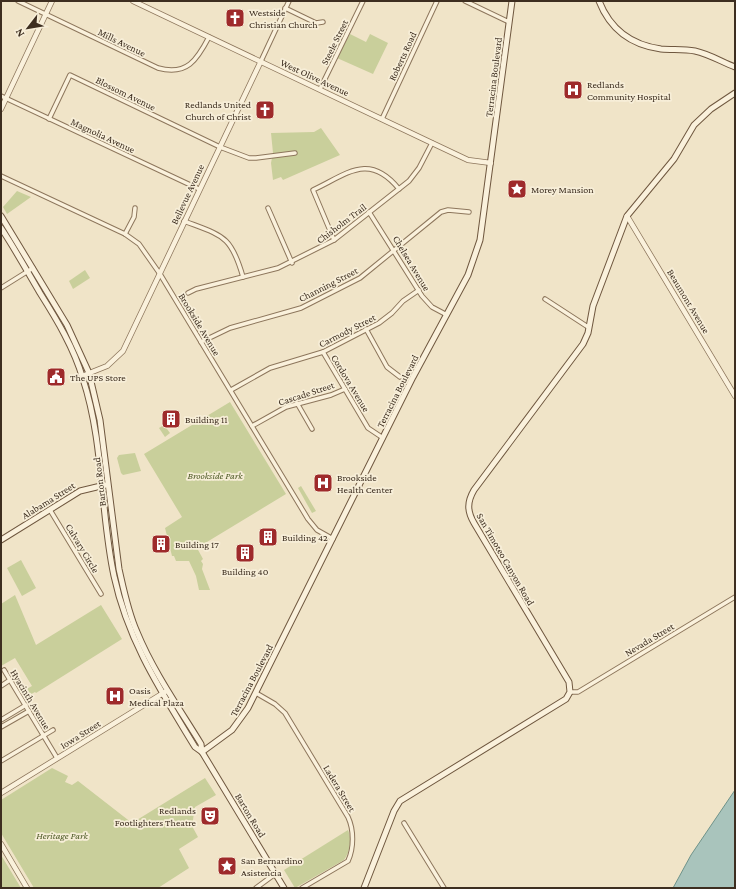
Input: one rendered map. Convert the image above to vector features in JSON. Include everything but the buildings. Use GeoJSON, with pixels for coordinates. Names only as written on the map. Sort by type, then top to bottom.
{"type":"FeatureCollection","features":[{"type":"Feature","properties":{"kind":"main road","name":"Terracina Boulevard"},"geometry":{"type":"LineString","coordinates":[[202,752],[232,730],[248,708],[383,438],[468,274],[480,240],[512,1]]}},
{"type":"Feature","properties":{"kind":"main road"},"geometry":{"type":"LineString","coordinates":[[599,1],[604,15],[613,26],[636,41],[659,48],[695,51],[735,67]]}},
{"type":"Feature","properties":{"kind":"main road","name":"San Timoteo Canyon Road"},"geometry":{"type":"LineString","coordinates":[[570,692],[569,682],[474,523],[468,506],[474,490],[583,344],[593,306],[627,216],[674,159],[694,125],[711,109],[735,93]]}},
{"type":"Feature","properties":{"kind":"main road","name":"Barton Road"},"geometry":{"type":"LineString","coordinates":[[1,216],[74,338],[89,373],[100,420],[119,569],[124,592],[134,623],[149,657],[200,744],[202,752],[284,888]]}},
{"type":"Feature","properties":{"kind":"main road","name":"Barton Road"},"geometry":{"type":"LineString","coordinates":[[1,228],[61,327],[82,376],[94,422],[113,574],[128,625],[141,656],[162,693],[195,747],[202,752]]}},
{"type":"Feature","properties":{"kind":"main road","name":"Alabama Street"},"geometry":{"type":"LineString","coordinates":[[1,540],[82,490],[109,484]]}},
{"type":"Feature","properties":{"kind":"main road"},"geometry":{"type":"LineString","coordinates":[[128,625],[134,623]]}},
{"type":"Feature","properties":{"kind":"main road"},"geometry":{"type":"LineString","coordinates":[[364,888],[394,811],[400,801],[566,698],[570,692]]}},
{"type":"Feature","properties":{"kind":"street","name":"Mills Avenue"},"geometry":{"type":"LineString","coordinates":[[18,1],[158,68],[170,71],[180,69],[192,62],[200,54],[208,37]]}},
{"type":"Feature","properties":{"kind":"street"},"geometry":{"type":"LineString","coordinates":[[1,109],[4,97],[52,1]]}},
{"type":"Feature","properties":{"kind":"street","name":"West Olive Avenue"},"geometry":{"type":"LineString","coordinates":[[133,1],[468,160],[491,163]]}},
{"type":"Feature","properties":{"kind":"street","name":"Bellevue Avenue"},"geometry":{"type":"LineString","coordinates":[[82,376],[107,366],[123,351],[289,1]]}},
{"type":"Feature","properties":{"kind":"street","name":"Steele Street"},"geometry":{"type":"LineString","coordinates":[[320,89],[363,1]]}},
{"type":"Feature","properties":{"kind":"street","name":"Roberts Road"},"geometry":{"type":"LineString","coordinates":[[382,119],[437,1]]}},
{"type":"Feature","properties":{"kind":"street"},"geometry":{"type":"LineString","coordinates":[[465,1],[509,22]]}},
{"type":"Feature","properties":{"kind":"street"},"geometry":{"type":"LineString","coordinates":[[286,8],[316,23],[323,22]]}},
{"type":"Feature","properties":{"kind":"street","name":"Blossom Avenue"},"geometry":{"type":"LineString","coordinates":[[49,119],[70,75],[220,147]]}},
{"type":"Feature","properties":{"kind":"street","name":"Magnolia Avenue"},"geometry":{"type":"LineString","coordinates":[[4,97],[199,189]]}},
{"type":"Feature","properties":{"kind":"street","name":"Chisholm Trail"},"geometry":{"type":"LineString","coordinates":[[188,293],[292,263],[334,240],[409,181],[419,168],[432,143]]}},
{"type":"Feature","properties":{"kind":"street"},"geometry":{"type":"LineString","coordinates":[[220,147],[252,158],[295,153]]}},
{"type":"Feature","properties":{"kind":"street"},"geometry":{"type":"LineString","coordinates":[[334,240],[313,190],[363,168],[377,170],[398,189]]}},
{"type":"Feature","properties":{"kind":"street","name":"Brookside Avenue"},"geometry":{"type":"LineString","coordinates":[[1,176],[125,234],[139,244],[160,274],[311,523],[317,530],[333,539]]}},
{"type":"Feature","properties":{"kind":"street"},"geometry":{"type":"LineString","coordinates":[[125,234],[134,217],[135,208]]}},
{"type":"Feature","properties":{"kind":"street"},"geometry":{"type":"LineString","coordinates":[[268,208],[292,263]]}},
{"type":"Feature","properties":{"kind":"street","name":"Channing Street"},"geometry":{"type":"LineString","coordinates":[[201,342],[230,328],[301,308],[315,302],[360,278],[441,212],[448,210],[469,212]]}},
{"type":"Feature","properties":{"kind":"street","name":"Chelsea Avenue"},"geometry":{"type":"LineString","coordinates":[[369,212],[419,290],[432,307],[447,315]]}},
{"type":"Feature","properties":{"kind":"street","name":"Beaumont Avenue"},"geometry":{"type":"LineString","coordinates":[[627,216],[735,396]]}},
{"type":"Feature","properties":{"kind":"street"},"geometry":{"type":"LineString","coordinates":[[184,221],[225,238],[235,252],[243,277]]}},
{"type":"Feature","properties":{"kind":"street"},"geometry":{"type":"LineString","coordinates":[[1,288],[33,268]]}},
{"type":"Feature","properties":{"kind":"street","name":"Carmody Street"},"geometry":{"type":"LineString","coordinates":[[230,390],[270,368],[323,352],[386,319],[403,301],[419,290]]}},
{"type":"Feature","properties":{"kind":"street"},"geometry":{"type":"LineString","coordinates":[[545,299],[588,327]]}},
{"type":"Feature","properties":{"kind":"street"},"geometry":{"type":"LineString","coordinates":[[366,329],[387,367],[400,377]]}},
{"type":"Feature","properties":{"kind":"street","name":"Cordova Avenue"},"geometry":{"type":"LineString","coordinates":[[323,352],[368,428],[383,438]]}},
{"type":"Feature","properties":{"kind":"street","name":"Cascade Street"},"geometry":{"type":"LineString","coordinates":[[252,426],[275,412],[297,403],[331,395],[345,389]]}},
{"type":"Feature","properties":{"kind":"street"},"geometry":{"type":"LineString","coordinates":[[297,403],[312,429]]}},
{"type":"Feature","properties":{"kind":"street","name":"Calvary Circle"},"geometry":{"type":"LineString","coordinates":[[50,510],[101,594]]}},
{"type":"Feature","properties":{"kind":"street","name":"Nevada Street"},"geometry":{"type":"LineString","coordinates":[[570,692],[578,692],[735,597]]}},
{"type":"Feature","properties":{"kind":"street","name":"Hyacinth Avenue"},"geometry":{"type":"LineString","coordinates":[[4,670],[57,758]]}},
{"type":"Feature","properties":{"kind":"street"},"geometry":{"type":"LineString","coordinates":[[1,686],[10,680]]}},
{"type":"Feature","properties":{"kind":"street","name":"Iowa Street"},"geometry":{"type":"LineString","coordinates":[[1,793],[168,690]]}},
{"type":"Feature","properties":{"kind":"street","name":"Ladera Street"},"geometry":{"type":"LineString","coordinates":[[256,693],[276,704],[285,713],[352,826],[352,848],[348,861],[302,888]]}},
{"type":"Feature","properties":{"kind":"street"},"geometry":{"type":"LineString","coordinates":[[1,720],[26,705]]}},
{"type":"Feature","properties":{"kind":"street"},"geometry":{"type":"LineString","coordinates":[[1,727],[29,711]]}},
{"type":"Feature","properties":{"kind":"street"},"geometry":{"type":"LineString","coordinates":[[1,761],[53,730]]}},
{"type":"Feature","properties":{"kind":"street"},"geometry":{"type":"LineString","coordinates":[[404,823],[444,888]]}},
{"type":"Feature","properties":{"kind":"street"},"geometry":{"type":"LineString","coordinates":[[1,844],[27,888]]}},
{"type":"Feature","properties":{"kind":"street"},"geometry":{"type":"LineString","coordinates":[[256,888],[275,874]]}},
{"type":"Feature","properties":{"kind":"green space"},"geometry":{"type":"Polygon","coordinates":[[[350,34],[366,42],[370,34],[388,43],[373,74],[337,58],[350,34]]]}},
{"type":"Feature","properties":{"kind":"green space"},"geometry":{"type":"Polygon","coordinates":[[[321,128],[340,155],[283,180],[281,177],[273,180],[271,163],[273,153],[271,133],[314,132],[321,128]]]}},
{"type":"Feature","properties":{"kind":"green space"},"geometry":{"type":"Polygon","coordinates":[[[17,191],[31,197],[7,214],[3,207],[17,191]]]}},
{"type":"Feature","properties":{"kind":"green space"},"geometry":{"type":"Polygon","coordinates":[[[85,270],[90,278],[73,289],[69,281],[85,270]]]}},
{"type":"Feature","properties":{"kind":"green space","name":"Brookside Park"},"geometry":{"type":"Polygon","coordinates":[[[230,402],[286,494],[197,548],[203,559],[201,561],[203,564],[202,569],[210,590],[199,590],[196,576],[189,561],[176,561],[174,556],[172,556],[165,528],[182,517],[144,454],[230,402]]]}},
{"type":"Feature","properties":{"kind":"green space"},"geometry":{"type":"Polygon","coordinates":[[[164,425],[170,433],[165,437],[159,428],[164,425]]]}},
{"type":"Feature","properties":{"kind":"green space"},"geometry":{"type":"Polygon","coordinates":[[[135,453],[141,471],[123,475],[121,473],[117,458],[119,455],[135,453]]]}},
{"type":"Feature","properties":{"kind":"green space"},"geometry":{"type":"Polygon","coordinates":[[[301,486],[316,511],[312,513],[298,488],[301,486]]]}},
{"type":"Feature","properties":{"kind":"green space"},"geometry":{"type":"Polygon","coordinates":[[[21,560],[36,588],[22,596],[7,568],[21,560]]]}},
{"type":"Feature","properties":{"kind":"green space"},"geometry":{"type":"Polygon","coordinates":[[[15,595],[36,645],[101,605],[122,639],[36,693],[35,692],[24,698],[21,692],[32,686],[15,658],[1,666],[1,604],[15,595]]]}},
{"type":"Feature","properties":{"kind":"green space","name":"Heritage Park"},"geometry":{"type":"Polygon","coordinates":[[[52,768],[68,776],[65,782],[72,785],[78,781],[132,823],[205,778],[216,795],[195,807],[192,826],[198,837],[179,849],[189,868],[158,888],[34,888],[1,833],[1,800],[52,768]]]}},
{"type":"Feature","properties":{"kind":"green space"},"geometry":{"type":"Polygon","coordinates":[[[348,830],[350,845],[344,860],[295,888],[284,870],[348,830]]]}},
{"type":"Feature","properties":{"kind":"green space"},"geometry":{"type":"Polygon","coordinates":[[[1,855],[21,888],[1,888],[1,855]]]}},
{"type":"Feature","properties":{"kind":"water"},"geometry":{"type":"Polygon","coordinates":[[[735,790],[735,888],[673,888],[691,855],[735,790]]]}},
{"type":"Feature","properties":{"kind":"place","name":"Westside Christian Church"},"geometry":{"type":"Point","coordinates":[235,18]}},
{"type":"Feature","properties":{"kind":"place","name":"Redlands Community Hospital"},"geometry":{"type":"Point","coordinates":[573,90]}},
{"type":"Feature","properties":{"kind":"place","name":"Redlands United Church of Christ"},"geometry":{"type":"Point","coordinates":[265,110]}},
{"type":"Feature","properties":{"kind":"place","name":"Morey Mansion"},"geometry":{"type":"Point","coordinates":[517,189]}},
{"type":"Feature","properties":{"kind":"place","name":"The UPS Store"},"geometry":{"type":"Point","coordinates":[56,377]}},
{"type":"Feature","properties":{"kind":"place","name":"Building 11"},"geometry":{"type":"Point","coordinates":[171,419]}},
{"type":"Feature","properties":{"kind":"place","name":"Brookside Health Center"},"geometry":{"type":"Point","coordinates":[323,483]}},
{"type":"Feature","properties":{"kind":"place","name":"Building 42"},"geometry":{"type":"Point","coordinates":[268,537]}},
{"type":"Feature","properties":{"kind":"place","name":"Building 17"},"geometry":{"type":"Point","coordinates":[161,544]}},
{"type":"Feature","properties":{"kind":"place","name":"Building 40"},"geometry":{"type":"Point","coordinates":[245,553]}},
{"type":"Feature","properties":{"kind":"place","name":"Oasis Medical Plaza"},"geometry":{"type":"Point","coordinates":[115,696]}},
{"type":"Feature","properties":{"kind":"place","name":"Redlands Footlighters Theatre"},"geometry":{"type":"Point","coordinates":[210,816]}},
{"type":"Feature","properties":{"kind":"place","name":"San Bernardino Asistencia"},"geometry":{"type":"Point","coordinates":[227,866]}}]}
